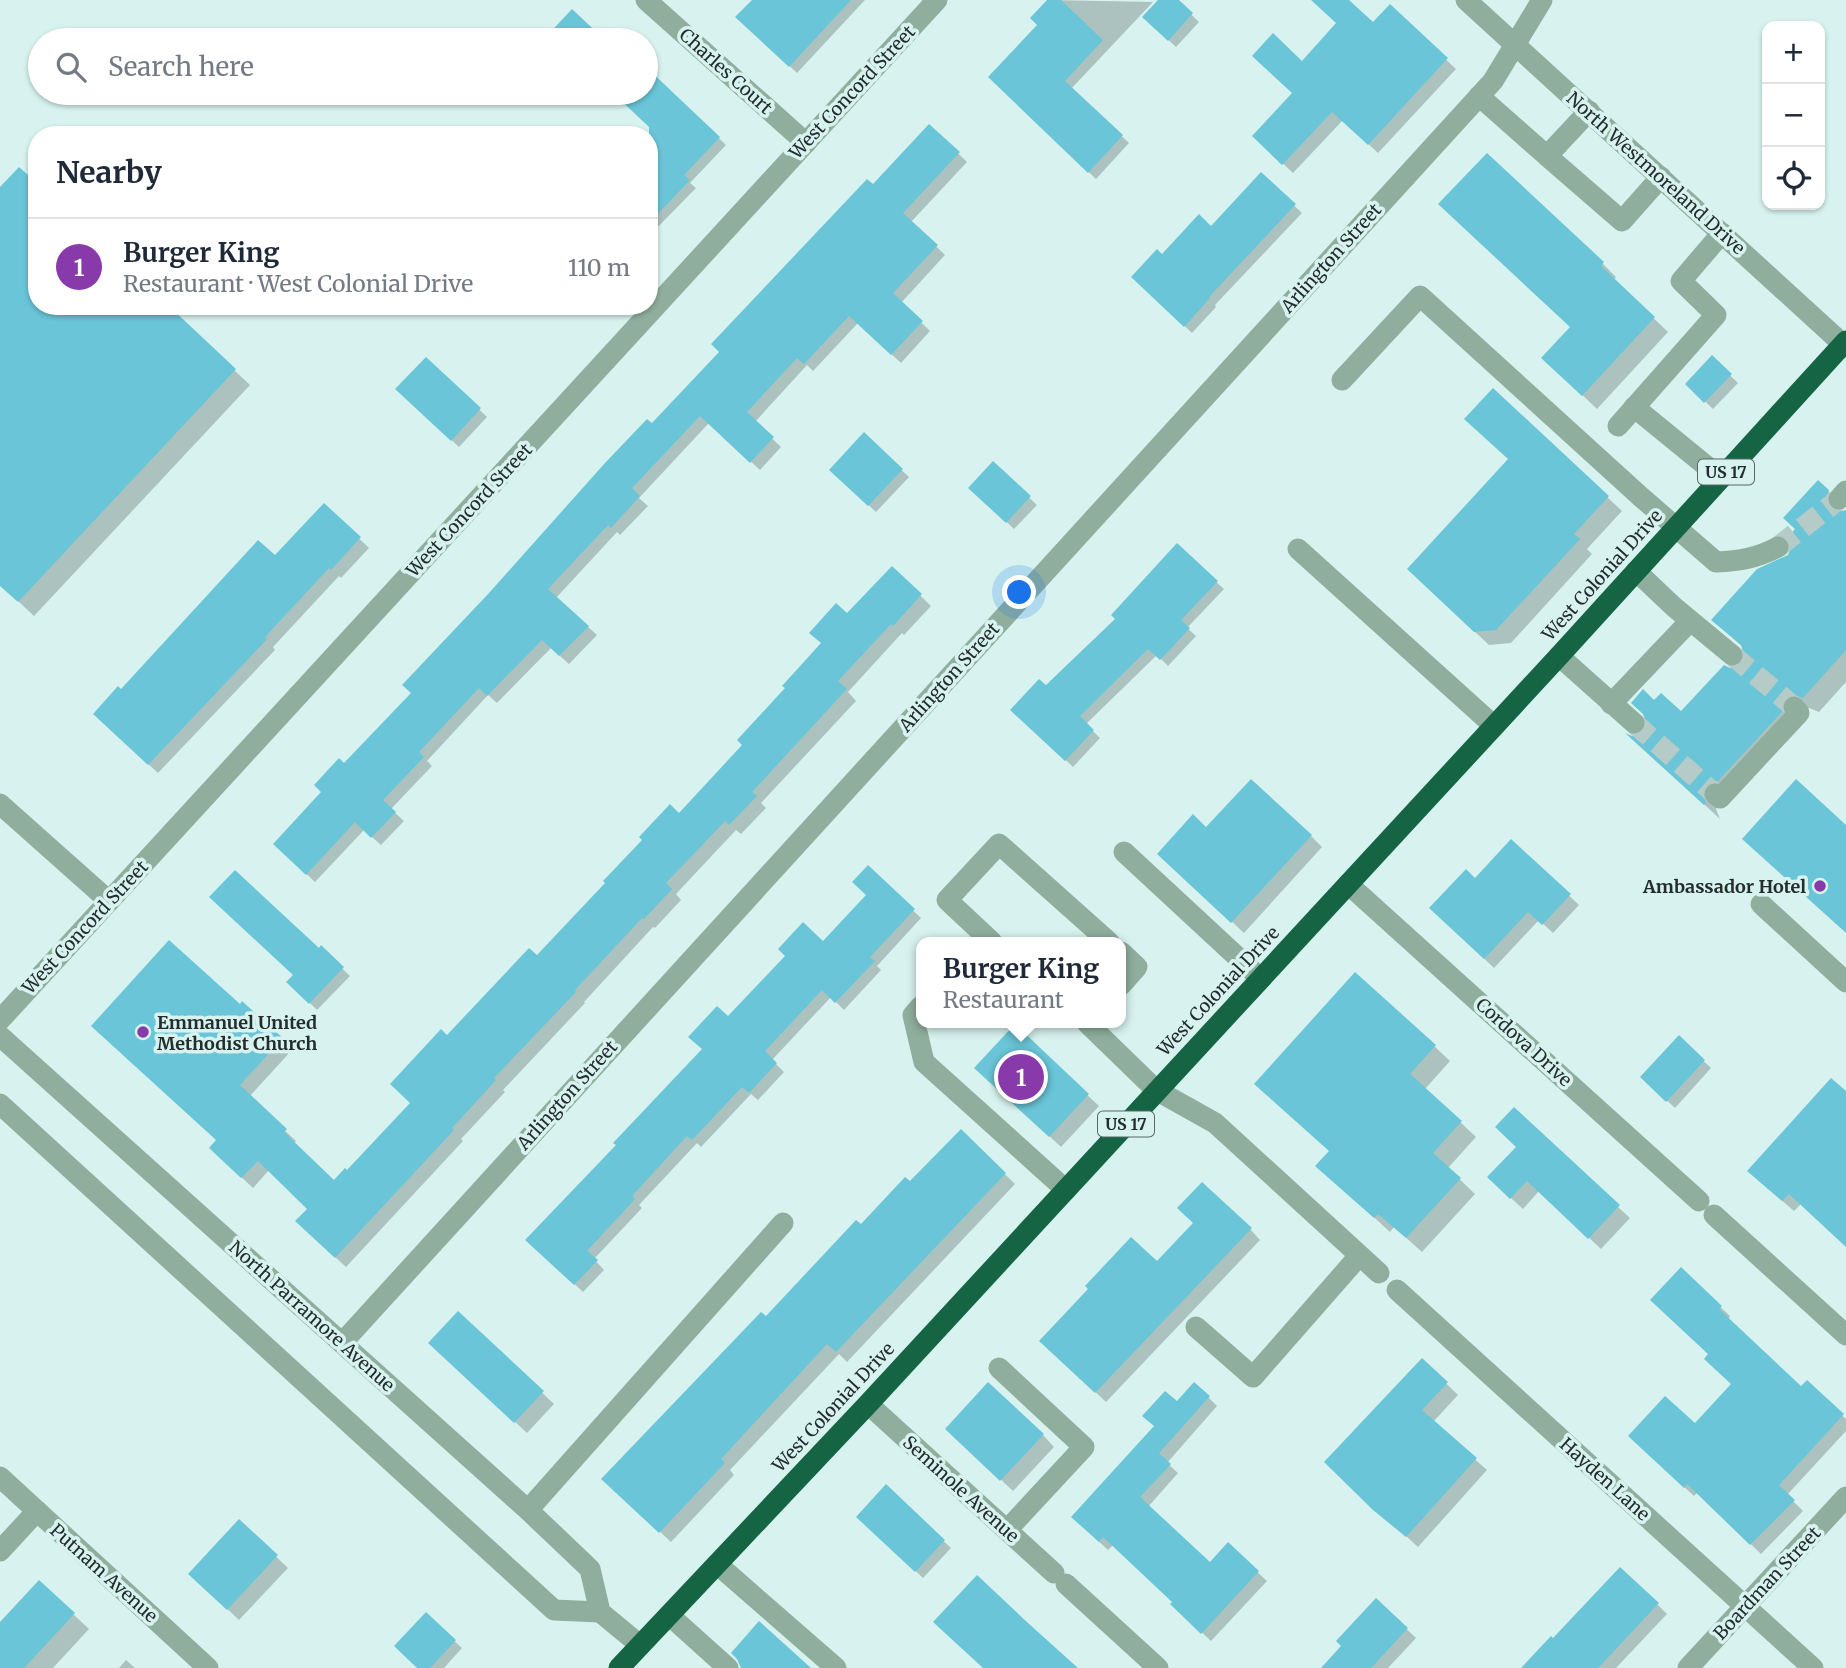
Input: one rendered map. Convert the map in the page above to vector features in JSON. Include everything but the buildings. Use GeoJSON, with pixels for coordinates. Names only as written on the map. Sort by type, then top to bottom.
{"type":"FeatureCollection","features":[{"type":"Feature","properties":{"kind":"highway","name":"West Colonial Drive"},"geometry":{"type":"LineString","coordinates":[[619,1668],[868,1404],[1845,344]]}},
{"type":"Feature","properties":{"kind":"street","name":"Charles Court"},"geometry":{"type":"LineString","coordinates":[[646,0],[806,143]]}},
{"type":"Feature","properties":{"kind":"street","name":"West Concord Street"},"geometry":{"type":"LineString","coordinates":[[658,304],[937,0]]}},
{"type":"Feature","properties":{"kind":"street","name":"North Westmoreland Drive"},"geometry":{"type":"LineString","coordinates":[[1466,0],[1845,344]]}},
{"type":"Feature","properties":{"kind":"street","name":"Arlington Street"},"geometry":{"type":"LineString","coordinates":[[342,1343],[1493,81],[1542,0]]}},
{"type":"Feature","properties":{"kind":"street"},"geometry":{"type":"LineString","coordinates":[[1479,96],[1622,221],[1661,177]]}},
{"type":"Feature","properties":{"kind":"street"},"geometry":{"type":"LineString","coordinates":[[1547,156],[1588,111]]}},
{"type":"Feature","properties":{"kind":"street"},"geometry":{"type":"LineString","coordinates":[[1618,426],[1716,315],[1681,281],[1722,233]]}},
{"type":"Feature","properties":{"kind":"street"},"geometry":{"type":"LineString","coordinates":[[1342,380],[1420,296],[1716,562],[1743,561],[1759,557],[1778,547]]}},
{"type":"Feature","properties":{"kind":"street","name":"West Concord Street"},"geometry":{"type":"LineString","coordinates":[[0,1020],[648,315]]}},
{"type":"Feature","properties":{"kind":"street"},"geometry":{"type":"LineString","coordinates":[[1634,407],[1721,478]]}},
{"type":"Feature","properties":{"kind":"street"},"geometry":{"type":"LineString","coordinates":[[1298,549],[1493,725]]}},
{"type":"Feature","properties":{"kind":"street"},"geometry":{"type":"LineString","coordinates":[[1636,571],[1732,656]]}},
{"type":"Feature","properties":{"kind":"street"},"geometry":{"type":"LineString","coordinates":[[1611,704],[1690,621]]}},
{"type":"Feature","properties":{"kind":"street"},"geometry":{"type":"LineString","coordinates":[[1559,656],[1634,723]]}},
{"type":"Feature","properties":{"kind":"street"},"geometry":{"type":"LineString","coordinates":[[1715,794],[1720,798],[1799,713],[1794,707]]}},
{"type":"Feature","properties":{"kind":"street"},"geometry":{"type":"LineString","coordinates":[[0,804],[110,901]]}},
{"type":"Feature","properties":{"kind":"street"},"geometry":{"type":"LineString","coordinates":[[980,937],[947,900],[999,845],[1104,937]]}},
{"type":"Feature","properties":{"kind":"street"},"geometry":{"type":"LineString","coordinates":[[1124,852],[1260,978]]}},
{"type":"Feature","properties":{"kind":"street","name":"Cordova Drive"},"geometry":{"type":"LineString","coordinates":[[1348,884],[1846,1335]]}},
{"type":"Feature","properties":{"kind":"street"},"geometry":{"type":"LineString","coordinates":[[1761,904],[1846,982]]}},
{"type":"Feature","properties":{"kind":"street"},"geometry":{"type":"LineString","coordinates":[[1126,957],[1137,967],[1126,979]]}},
{"type":"Feature","properties":{"kind":"street"},"geometry":{"type":"LineString","coordinates":[[916,1012],[913,1016],[924,1062],[1066,1190]]}},
{"type":"Feature","properties":{"kind":"street"},"geometry":{"type":"LineString","coordinates":[[1090,1028],[1156,1090],[1215,1123],[1379,1273]]}},
{"type":"Feature","properties":{"kind":"street","name":"North Parramore Avenue"},"geometry":{"type":"LineString","coordinates":[[0,1035],[528,1510],[590,1569],[600,1612]]}},
{"type":"Feature","properties":{"kind":"street"},"geometry":{"type":"LineString","coordinates":[[0,1104],[554,1610],[600,1612],[640,1645]]}},
{"type":"Feature","properties":{"kind":"street"},"geometry":{"type":"LineString","coordinates":[[528,1510],[783,1223]]}},
{"type":"Feature","properties":{"kind":"street"},"geometry":{"type":"LineString","coordinates":[[1196,1327],[1253,1377],[1359,1256]]}},
{"type":"Feature","properties":{"kind":"street","name":"Hayden Lane"},"geometry":{"type":"LineString","coordinates":[[1396,1290],[1814,1668]]}},
{"type":"Feature","properties":{"kind":"street"},"geometry":{"type":"LineString","coordinates":[[999,1368],[1084,1447],[1007,1530]]}},
{"type":"Feature","properties":{"kind":"street","name":"Seminole Avenue"},"geometry":{"type":"LineString","coordinates":[[868,1404],[1158,1668]]}},
{"type":"Feature","properties":{"kind":"street","name":"Putnam Avenue"},"geometry":{"type":"LineString","coordinates":[[0,1477],[207,1668]]}},
{"type":"Feature","properties":{"kind":"street","name":"Boardman Street"},"geometry":{"type":"LineString","coordinates":[[1688,1668],[1846,1497]]}},
{"type":"Feature","properties":{"kind":"street"},"geometry":{"type":"LineString","coordinates":[[0,1551],[37,1511]]}},
{"type":"Feature","properties":{"kind":"street"},"geometry":{"type":"LineString","coordinates":[[717,1564],[836,1668]]}},
{"type":"Feature","properties":{"kind":"street"},"geometry":{"type":"LineString","coordinates":[[669,1615],[728,1668]]}},
{"type":"Feature","properties":{"kind":"tunnel"},"geometry":{"type":"LineString","coordinates":[[1778,547],[1839,499]]}},
{"type":"Feature","properties":{"kind":"tunnel"},"geometry":{"type":"LineString","coordinates":[[1732,655],[1794,707]]}},
{"type":"Feature","properties":{"kind":"tunnel"},"geometry":{"type":"LineString","coordinates":[[1634,723],[1715,794]]}},
{"type":"Feature","properties":{"kind":"place","name":"Ambassador Hotel"},"geometry":{"type":"Point","coordinates":[1820,886]}},
{"type":"Feature","properties":{"kind":"place","name":"Emmanuel United Methodist Church"},"geometry":{"type":"Point","coordinates":[143,1032]}},
{"type":"Feature","properties":{"kind":"place","name":"Burger King"},"geometry":{"type":"Point","coordinates":[1021,1077]}}]}
